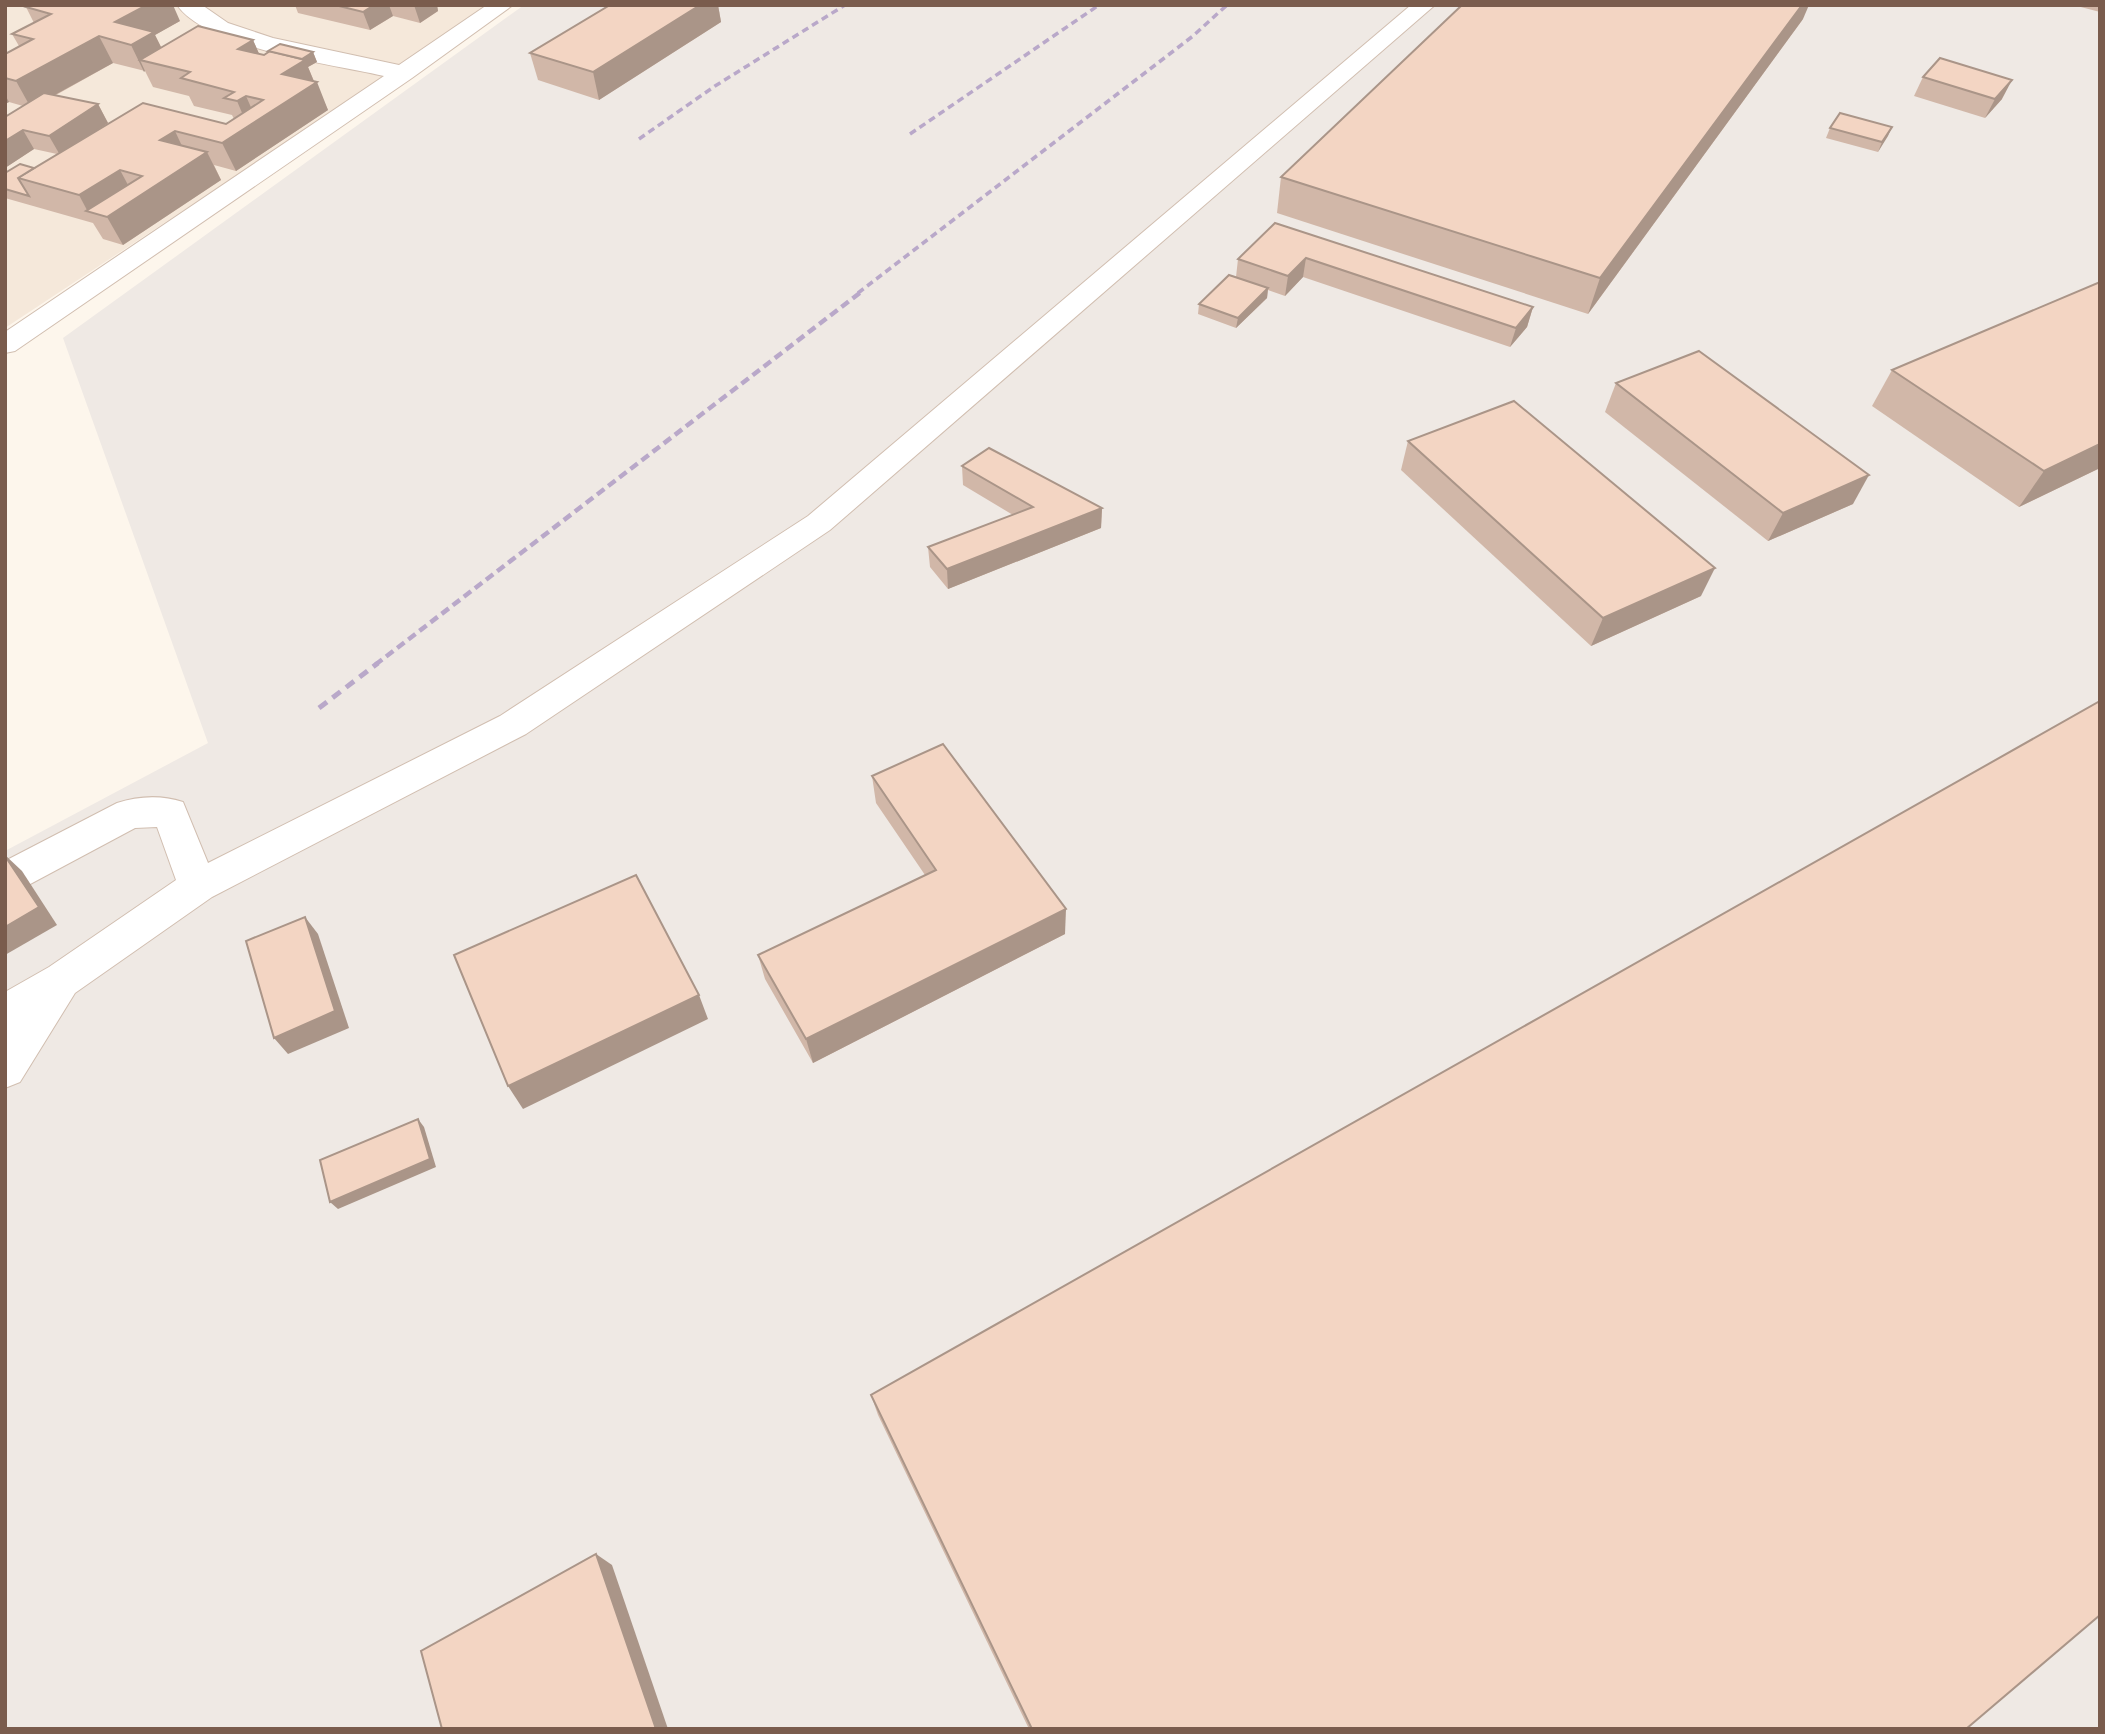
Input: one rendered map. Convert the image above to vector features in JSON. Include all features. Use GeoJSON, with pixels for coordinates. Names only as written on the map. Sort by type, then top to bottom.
{"type":"FeatureCollection","features":[{"type":"Feature","properties":{"kind":"street"},"geometry":{"type":"LineString","coordinates":[[188,5],[220,28],[267,44],[404,74]]}},
{"type":"Feature","properties":{"kind":"street"},"geometry":{"type":"LineString","coordinates":[[11,332],[404,74],[502,5]]}},
{"type":"Feature","properties":{"kind":"street"},"geometry":{"type":"LineString","coordinates":[[5,1013],[63,979],[198,886],[513,725],[819,523],[1424,5]]}},
{"type":"Feature","properties":{"kind":"street"},"geometry":{"type":"LineString","coordinates":[[5,879],[130,813],[170,812],[198,886]]}},
{"type":"Feature","properties":{"kind":"street"},"geometry":{"type":"LineString","coordinates":[[5,1069],[63,979]]}},
{"type":"Feature","properties":{"kind":"shaded area"},"geometry":{"type":"Polygon","coordinates":[[[5,5],[495,5],[5,328],[5,5]]]}},
{"type":"Feature","properties":{"kind":"shaded area"},"geometry":{"type":"Polygon","coordinates":[[[524,5],[2100,5],[2100,1729],[5,1729],[5,851],[208,743],[63,338],[524,5]]]}},
{"type":"Feature","properties":{"kind":"building"},"geometry":{"type":"Polygon","coordinates":[[[147,5],[115,22],[154,32],[131,45],[99,36],[16,81],[5,78],[5,54],[33,39],[12,34],[51,14],[26,7],[147,5]]]}},
{"type":"Feature","properties":{"kind":"building"},"geometry":{"type":"Polygon","coordinates":[[[335,5],[374,5],[363,12],[335,5]]]}},
{"type":"Feature","properties":{"kind":"building"},"geometry":{"type":"Polygon","coordinates":[[[610,5],[700,5],[593,72],[530,53],[610,5]]]}},
{"type":"Feature","properties":{"kind":"building"},"geometry":{"type":"Polygon","coordinates":[[[1462,5],[1802,5],[1600,278],[1281,177],[1462,5]]]}},
{"type":"Feature","properties":{"kind":"building"},"geometry":{"type":"Polygon","coordinates":[[[198,26],[253,40],[238,49],[264,55],[270,51],[305,60],[282,74],[317,82],[222,143],[175,131],[160,140],[207,152],[107,217],[86,211],[142,176],[120,170],[79,195],[18,178],[143,103],[226,124],[263,100],[246,96],[237,101],[224,98],[234,92],[181,78],[190,72],[140,60],[198,26]]]}},
{"type":"Feature","properties":{"kind":"building"},"geometry":{"type":"Polygon","coordinates":[[[280,44],[313,52],[302,59],[268,51],[280,44]]]}},
{"type":"Feature","properties":{"kind":"building"},"geometry":{"type":"Polygon","coordinates":[[[1940,58],[2012,80],[1995,99],[1923,77],[1940,58]]]}},
{"type":"Feature","properties":{"kind":"building"},"geometry":{"type":"Polygon","coordinates":[[[44,93],[98,104],[49,136],[23,130],[5,141],[5,117],[44,93]]]}},
{"type":"Feature","properties":{"kind":"building"},"geometry":{"type":"Polygon","coordinates":[[[1840,113],[1892,127],[1882,142],[1830,128],[1840,113]]]}},
{"type":"Feature","properties":{"kind":"building"},"geometry":{"type":"Polygon","coordinates":[[[20,164],[34,168],[18,178],[29,196],[5,189],[5,173],[20,164]]]}},
{"type":"Feature","properties":{"kind":"building"},"geometry":{"type":"Polygon","coordinates":[[[1275,223],[1533,307],[1516,328],[1306,258],[1288,276],[1238,259],[1275,223]]]}},
{"type":"Feature","properties":{"kind":"building"},"geometry":{"type":"Polygon","coordinates":[[[1229,275],[1268,288],[1238,318],[1199,304],[1229,275]]]}},
{"type":"Feature","properties":{"kind":"building"},"geometry":{"type":"Polygon","coordinates":[[[2100,282],[2100,444],[2044,471],[1892,370],[2100,282]]]}},
{"type":"Feature","properties":{"kind":"building"},"geometry":{"type":"Polygon","coordinates":[[[1699,351],[1869,475],[1783,513],[1616,383],[1699,351]]]}},
{"type":"Feature","properties":{"kind":"building"},"geometry":{"type":"Polygon","coordinates":[[[1514,401],[1715,568],[1603,618],[1408,441],[1514,401]]]}},
{"type":"Feature","properties":{"kind":"building"},"geometry":{"type":"Polygon","coordinates":[[[989,448],[1102,508],[947,569],[928,547],[1033,507],[962,466],[989,448]]]}},
{"type":"Feature","properties":{"kind":"building"},"geometry":{"type":"Polygon","coordinates":[[[2100,701],[2100,1615],[1966,1729],[1032,1729],[871,1395],[2100,701]]]}},
{"type":"Feature","properties":{"kind":"building"},"geometry":{"type":"Polygon","coordinates":[[[943,744],[1066,909],[806,1039],[758,955],[936,870],[872,776],[943,744]]]}},
{"type":"Feature","properties":{"kind":"building"},"geometry":{"type":"Polygon","coordinates":[[[5,856],[39,907],[5,927],[5,856]]]}},
{"type":"Feature","properties":{"kind":"building"},"geometry":{"type":"Polygon","coordinates":[[[636,875],[699,995],[508,1086],[454,955],[636,875]]]}},
{"type":"Feature","properties":{"kind":"building"},"geometry":{"type":"Polygon","coordinates":[[[305,917],[335,1011],[274,1038],[246,941],[305,917]]]}},
{"type":"Feature","properties":{"kind":"building"},"geometry":{"type":"Polygon","coordinates":[[[418,1119],[430,1159],[330,1202],[320,1160],[418,1119]]]}},
{"type":"Feature","properties":{"kind":"building"},"geometry":{"type":"Polygon","coordinates":[[[596,1554],[656,1729],[442,1729],[421,1651],[596,1554]]]}},
{"type":"Feature","properties":{"kind":"railway"},"geometry":{"type":"LineString","coordinates":[[639,139],[715,86],[845,5]]}},
{"type":"Feature","properties":{"kind":"railway"},"geometry":{"type":"LineString","coordinates":[[910,134],[1099,5]]}},
{"type":"Feature","properties":{"kind":"railway"},"geometry":{"type":"LineString","coordinates":[[858,293],[1193,36],[1227,5]]}},
{"type":"Feature","properties":{"kind":"railway"},"geometry":{"type":"LineString","coordinates":[[375,665],[861,292]]}},
{"type":"Feature","properties":{"kind":"railway"},"geometry":{"type":"LineString","coordinates":[[319,708],[378,663]]}}]}
